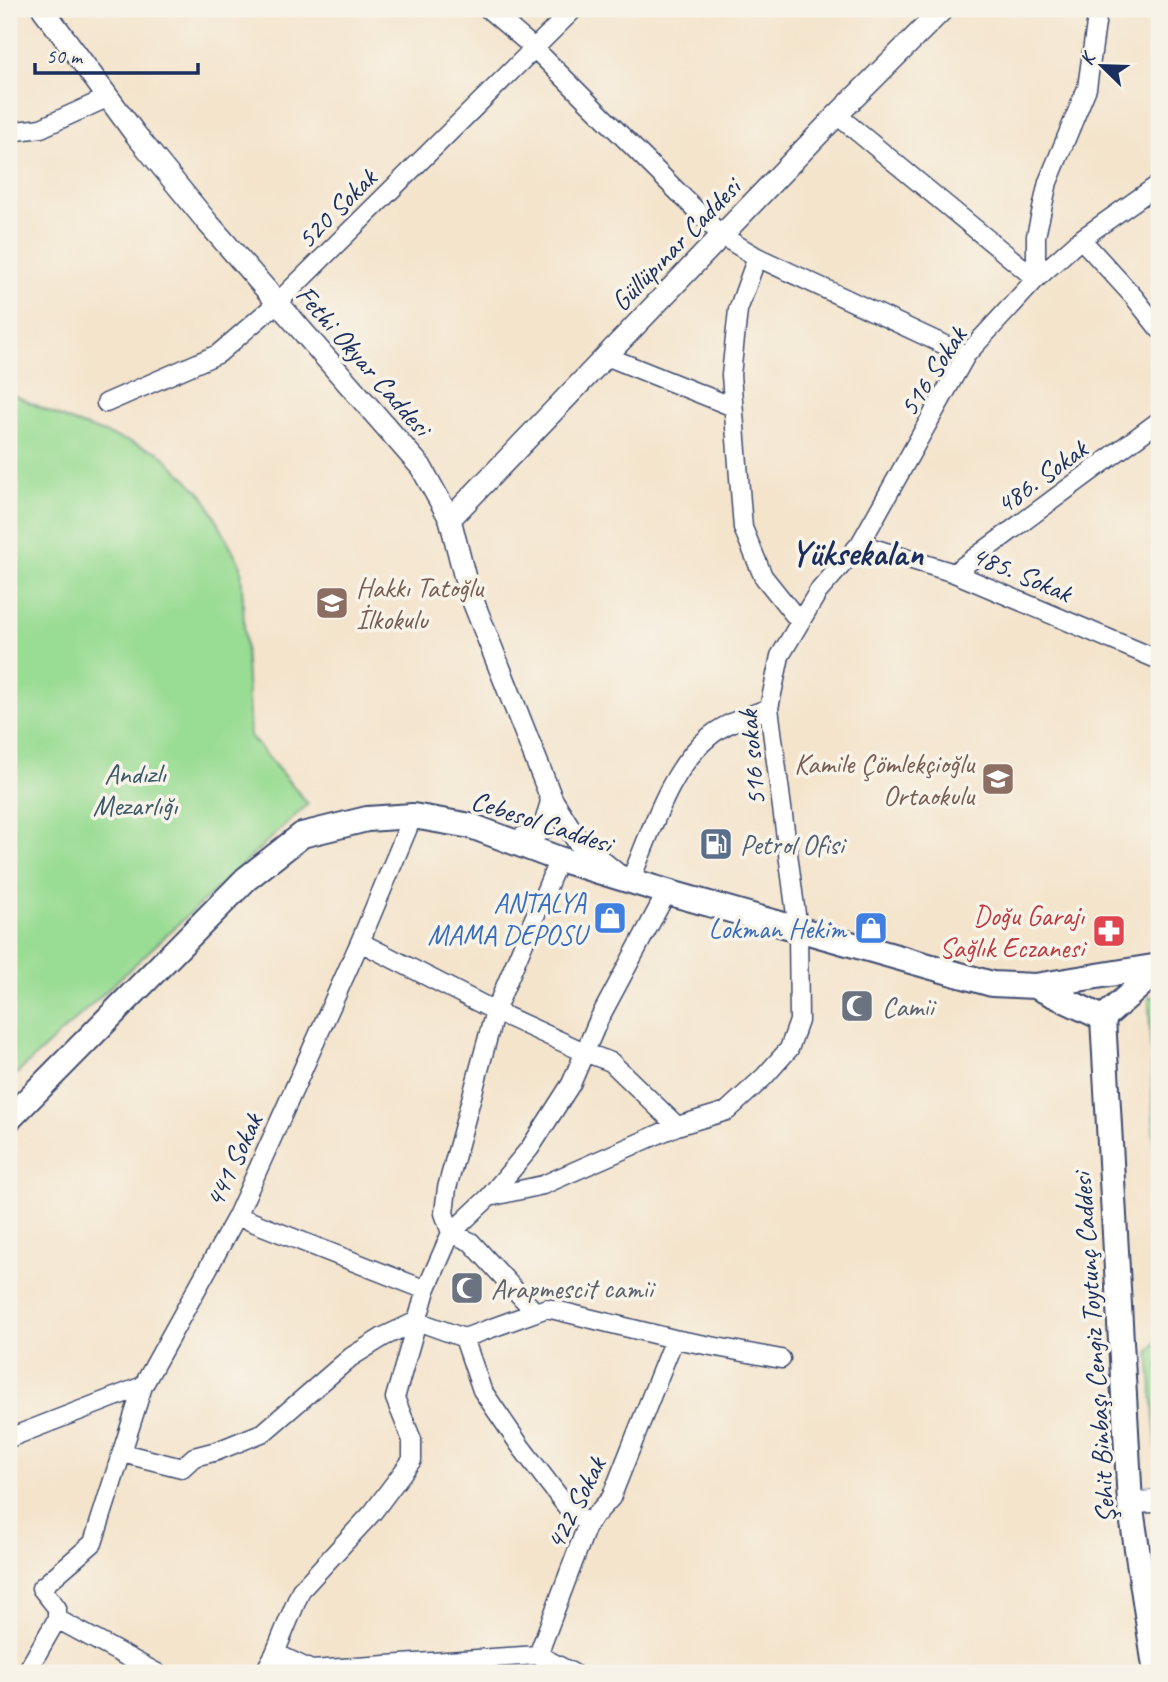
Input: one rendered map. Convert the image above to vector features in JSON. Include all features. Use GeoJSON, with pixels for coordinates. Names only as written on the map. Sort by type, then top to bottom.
{"type":"FeatureCollection","features":[{"type":"Feature","properties":{"kind":"main road","name":"Cebesol Caddesi"},"geometry":{"type":"LineString","coordinates":[[9,1119],[246,879],[302,835],[367,818],[412,816],[471,826],[559,859],[667,892],[992,984],[1035,986],[1159,967]]}},
{"type":"Feature","properties":{"kind":"main road"},"geometry":{"type":"LineString","coordinates":[[1035,986],[1103,1018],[1159,967]]}},
{"type":"Feature","properties":{"kind":"main road","name":"Şehit Binbaşı Cengiz Toytunç Caddesi"},"geometry":{"type":"LineString","coordinates":[[1103,1018],[1130,1503],[1156,1673]]}},
{"type":"Feature","properties":{"kind":"street","name":"Fethi Okyar Caddesi"},"geometry":{"type":"LineString","coordinates":[[45,9],[136,135],[192,204],[421,467],[450,520],[467,586],[552,800],[579,843],[626,879]]}},
{"type":"Feature","properties":{"kind":"street"},"geometry":{"type":"LineString","coordinates":[[488,9],[534,48],[722,236],[757,257],[966,355]]}},
{"type":"Feature","properties":{"kind":"street","name":"520 Sokak"},"geometry":{"type":"LineString","coordinates":[[106,403],[218,354],[277,303],[574,9]]}},
{"type":"Feature","properties":{"kind":"street","name":"Güllüpınar Caddesi"},"geometry":{"type":"LineString","coordinates":[[450,520],[836,115],[943,9]]}},
{"type":"Feature","properties":{"kind":"street"},"geometry":{"type":"LineString","coordinates":[[1036,279],[1036,236],[1048,182],[1087,88],[1098,9]]}},
{"type":"Feature","properties":{"kind":"street"},"geometry":{"type":"LineString","coordinates":[[9,132],[41,128],[109,97]]}},
{"type":"Feature","properties":{"kind":"street"},"geometry":{"type":"LineString","coordinates":[[836,115],[1036,279]]}},
{"type":"Feature","properties":{"kind":"street","name":"516 Sokak"},"geometry":{"type":"LineString","coordinates":[[818,592],[860,544],[966,355],[1036,279],[1081,239],[1159,184]]}},
{"type":"Feature","properties":{"kind":"street"},"geometry":{"type":"LineString","coordinates":[[1081,239],[1134,297],[1159,330]]}},
{"type":"Feature","properties":{"kind":"street"},"geometry":{"type":"LineString","coordinates":[[757,257],[738,310],[731,375],[743,528],[763,576],[799,621]]}},
{"type":"Feature","properties":{"kind":"street"},"geometry":{"type":"LineString","coordinates":[[606,356],[733,407]]}},
{"type":"Feature","properties":{"kind":"street","name":"486. Sokak"},"geometry":{"type":"LineString","coordinates":[[954,573],[1159,421]]}},
{"type":"Feature","properties":{"kind":"street","name":"485. Sokak"},"geometry":{"type":"LineString","coordinates":[[860,544],[954,573],[1159,660]]}},
{"type":"Feature","properties":{"kind":"street","name":"516 sokak"},"geometry":{"type":"LineString","coordinates":[[489,1197],[543,1185],[677,1126],[727,1111],[764,1077],[789,1049],[799,1021],[798,930],[769,708],[780,656],[818,592]]}},
{"type":"Feature","properties":{"kind":"street"},"geometry":{"type":"LineString","coordinates":[[626,879],[676,775],[710,736],[734,721],[769,708]]}},
{"type":"Feature","properties":{"kind":"street"},"geometry":{"type":"LineString","coordinates":[[514,842],[544,828],[552,800]]}},
{"type":"Feature","properties":{"kind":"street","name":"441 Sokak"},"geometry":{"type":"LineString","coordinates":[[57,1619],[57,1608],[41,1588],[93,1543],[143,1386],[237,1216],[360,942],[412,816]]}},
{"type":"Feature","properties":{"kind":"street"},"geometry":{"type":"LineString","coordinates":[[535,1312],[471,1242],[451,1233],[444,1213],[447,1188],[495,1012],[559,859]]}},
{"type":"Feature","properties":{"kind":"street"},"geometry":{"type":"LineString","coordinates":[[264,1673],[301,1590],[373,1512],[412,1460],[412,1440],[395,1398],[426,1290],[451,1233],[489,1197],[530,1148],[571,1084],[599,1019],[667,892]]}},
{"type":"Feature","properties":{"kind":"street"},"geometry":{"type":"LineString","coordinates":[[360,942],[495,1012],[611,1062],[677,1126]]}},
{"type":"Feature","properties":{"kind":"street"},"geometry":{"type":"LineString","coordinates":[[237,1216],[426,1290]]}},
{"type":"Feature","properties":{"kind":"street"},"geometry":{"type":"LineString","coordinates":[[122,1453],[182,1468],[194,1457],[264,1432],[351,1357],[383,1337],[417,1321],[464,1338],[547,1308],[674,1339],[782,1359]]}},
{"type":"Feature","properties":{"kind":"street"},"geometry":{"type":"LineString","coordinates":[[464,1338],[482,1390],[570,1511],[588,1523]]}},
{"type":"Feature","properties":{"kind":"street","name":"422 Sokak"},"geometry":{"type":"LineString","coordinates":[[538,1655],[588,1523],[611,1498],[674,1339]]}},
{"type":"Feature","properties":{"kind":"street"},"geometry":{"type":"LineString","coordinates":[[9,1438],[143,1386]]}},
{"type":"Feature","properties":{"kind":"street"},"geometry":{"type":"LineString","coordinates":[[1130,1503],[1159,1501]]}},
{"type":"Feature","properties":{"kind":"street"},"geometry":{"type":"LineString","coordinates":[[26,1673],[57,1619],[156,1673]]}},
{"type":"Feature","properties":{"kind":"street"},"geometry":{"type":"LineString","coordinates":[[275,1653],[311,1670],[538,1655],[573,1673]]}},
{"type":"Feature","properties":{"kind":"green space","name":"Andızlı Mezarlığı"},"geometry":{"type":"Polygon","coordinates":[[[9,393],[70,421],[159,452],[204,496],[241,566],[250,736],[308,804],[9,1081],[9,393]]]}},
{"type":"Feature","properties":{"kind":"green space"},"geometry":{"type":"Polygon","coordinates":[[[1159,996],[1159,1172],[1155,1168],[1149,997],[1159,996]]]}},
{"type":"Feature","properties":{"kind":"green space"},"geometry":{"type":"Polygon","coordinates":[[[1159,1338],[1159,1474],[1149,1353],[1159,1338]]]}},
{"type":"Feature","properties":{"kind":"place","name":"Hakkı Tatoğlu İlkokulu"},"geometry":{"type":"Point","coordinates":[332,603]}},
{"type":"Feature","properties":{"kind":"place","name":"Kamile Çömlekçioğlu Ortaokulu"},"geometry":{"type":"Point","coordinates":[998,779]}},
{"type":"Feature","properties":{"kind":"place","name":"Petrol Ofisi"},"geometry":{"type":"Point","coordinates":[716,844]}},
{"type":"Feature","properties":{"kind":"place","name":"ANTALYA MAMA DEPOSU"},"geometry":{"type":"Point","coordinates":[610,918]}},
{"type":"Feature","properties":{"kind":"place","name":"Lokman Hekim"},"geometry":{"type":"Point","coordinates":[871,928]}},
{"type":"Feature","properties":{"kind":"place","name":"Doğu Garajı Sağlık Eczanesi"},"geometry":{"type":"Point","coordinates":[1109,931]}},
{"type":"Feature","properties":{"kind":"place","name":"Camii"},"geometry":{"type":"Point","coordinates":[857,1006]}},
{"type":"Feature","properties":{"kind":"place","name":"Arapmescit camii"},"geometry":{"type":"Point","coordinates":[467,1288]}},
{"type":"Feature","properties":{"kind":"district","name":"Yüksekalan"},"geometry":{"type":"Point","coordinates":[857,553]}}]}
